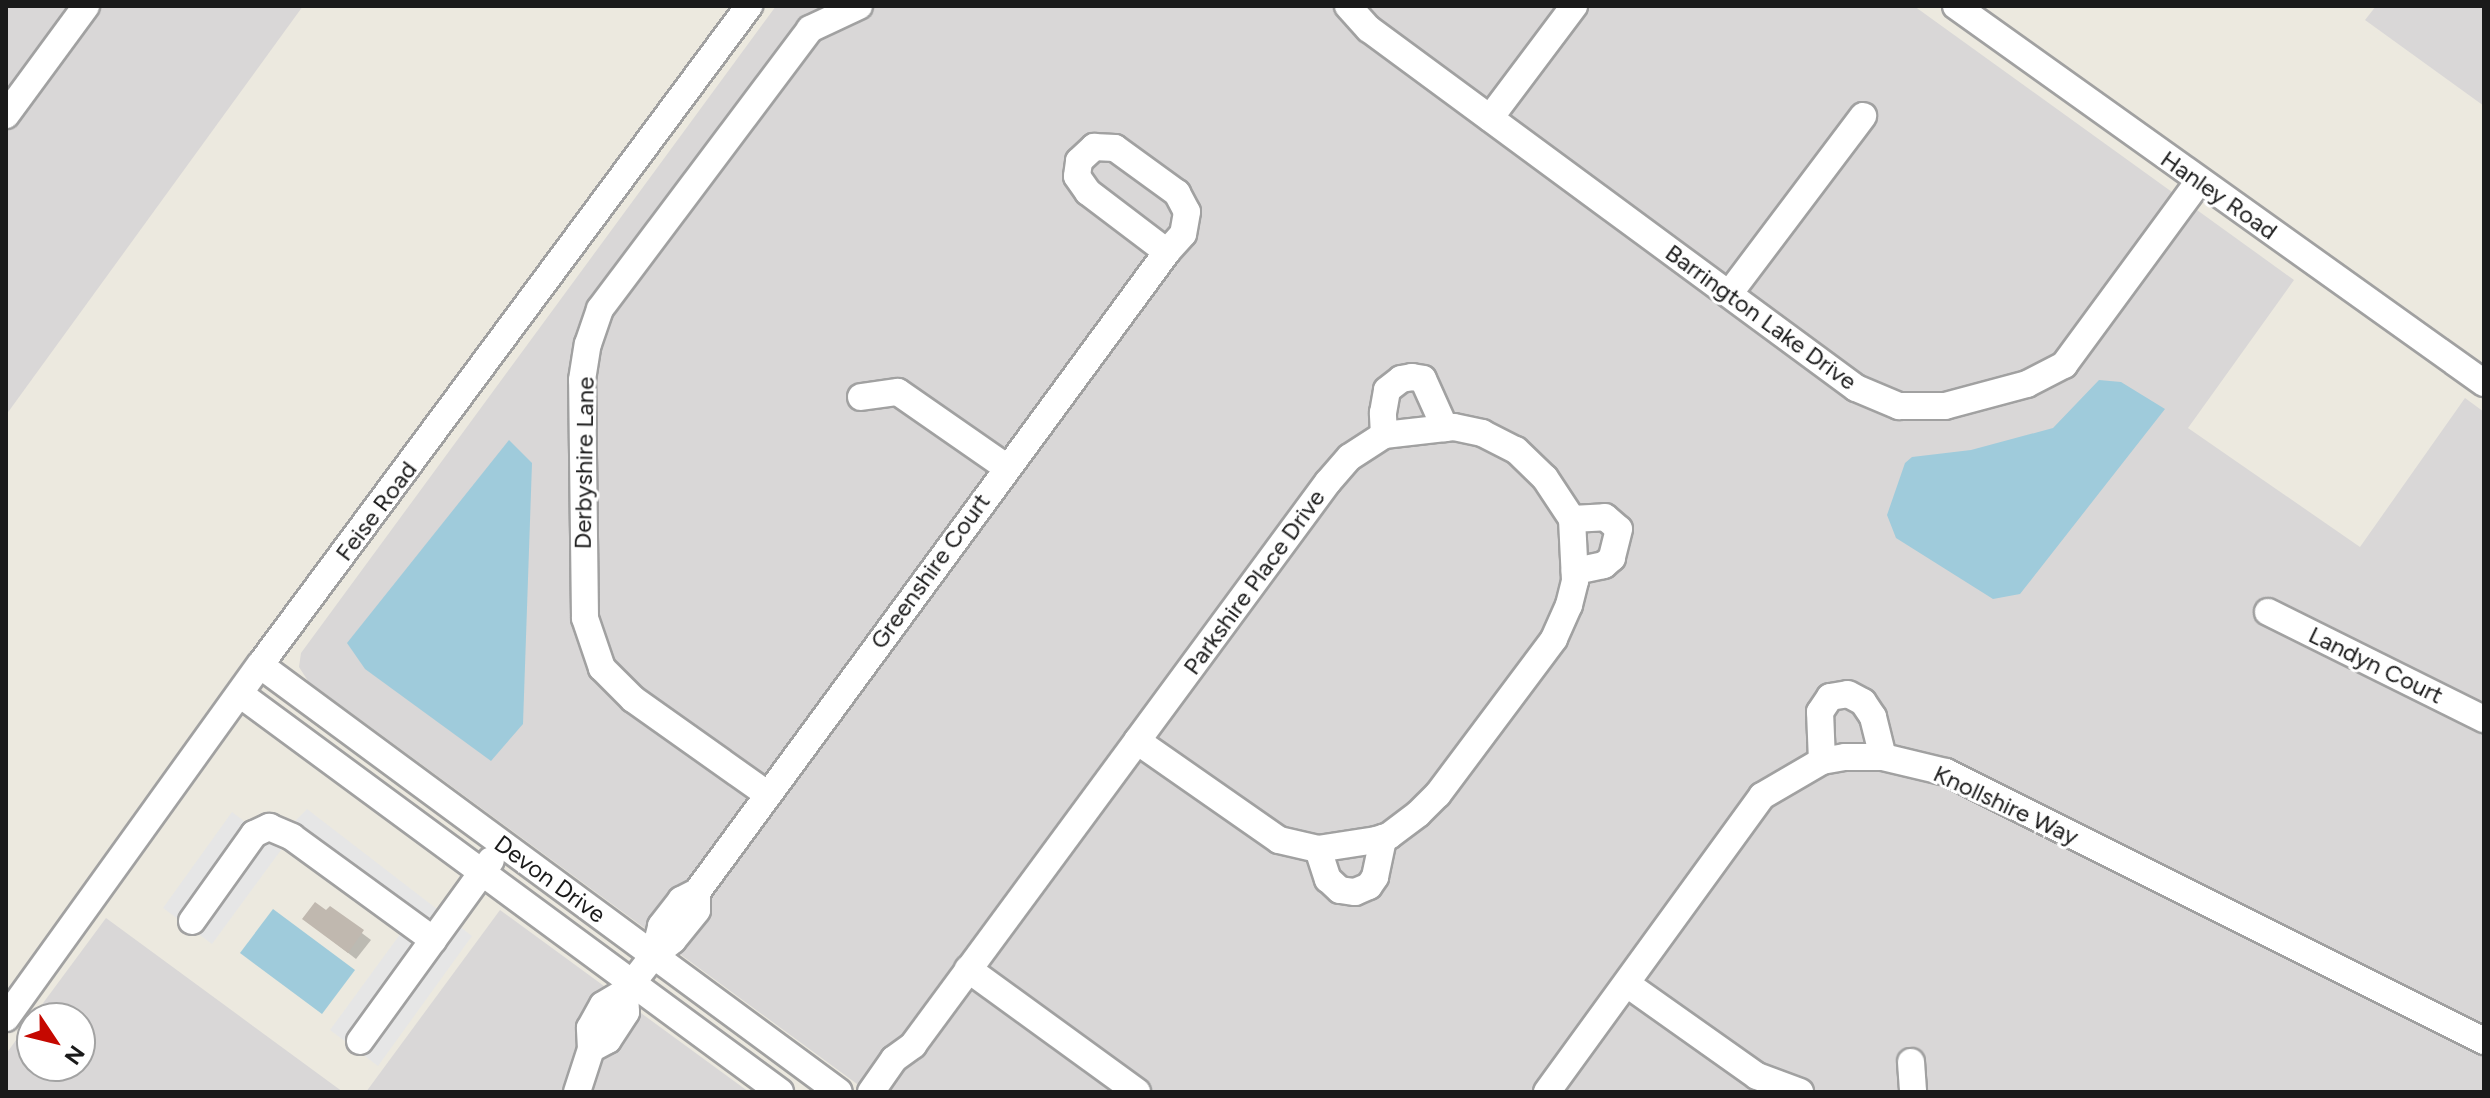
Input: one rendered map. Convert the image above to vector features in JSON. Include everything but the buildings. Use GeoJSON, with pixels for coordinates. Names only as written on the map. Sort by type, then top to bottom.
{"type":"FeatureCollection","features":[{"type":"Feature","properties":{"kind":"street"},"geometry":{"type":"LineString","coordinates":[[6,115],[86,6]]}},
{"type":"Feature","properties":{"kind":"street","name":"Feise Road"},"geometry":{"type":"LineString","coordinates":[[6,1018],[260,665],[749,6]]}},
{"type":"Feature","properties":{"kind":"street","name":"Derbyshire Lane"},"geometry":{"type":"LineString","coordinates":[[767,794],[633,699],[602,668],[585,618],[582,380],[588,344],[600,309],[810,29],[859,6]]}},
{"type":"Feature","properties":{"kind":"street","name":"Barrington Lake Drive"},"geometry":{"type":"LineString","coordinates":[[1348,6],[1369,29],[1856,388],[1899,406],[1945,406],[2027,384],[2064,365],[2199,181]]}},
{"type":"Feature","properties":{"kind":"street"},"geometry":{"type":"LineString","coordinates":[[1490,118],[1574,6]]}},
{"type":"Feature","properties":{"kind":"street","name":"Hanley Road"},"geometry":{"type":"LineString","coordinates":[[1956,6],[2484,383]]}},
{"type":"Feature","properties":{"kind":"street"},"geometry":{"type":"LineString","coordinates":[[1729,294],[1863,116]]}},
{"type":"Feature","properties":{"kind":"street","name":"Greenshire Court"},"geometry":{"type":"LineString","coordinates":[[629,987],[654,955],[673,940],[697,910],[697,892],[767,794],[1167,252]]}},
{"type":"Feature","properties":{"kind":"street"},"geometry":{"type":"LineString","coordinates":[[1384,435],[1387,390],[1401,379],[1412,377],[1423,379],[1445,428]]}},
{"type":"Feature","properties":{"kind":"street"},"geometry":{"type":"LineString","coordinates":[[861,397],[898,392],[1006,467]]}},
{"type":"Feature","properties":{"kind":"street","name":"Parkshire Place Drive"},"geometry":{"type":"LineString","coordinates":[[871,1092],[894,1059],[913,1045],[1328,482],[1350,457],[1384,435],[1445,428],[1482,433],[1516,450],[1545,478],[1572,519]]}},
{"type":"Feature","properties":{"kind":"street"},"geometry":{"type":"LineString","coordinates":[[1137,741],[1258,829],[1279,840],[1318,849],[1383,838],[1428,806],[1554,639],[1569,605],[1575,571],[1572,519],[1605,517],[1619,529],[1612,558],[1604,565],[1575,571]]}},
{"type":"Feature","properties":{"kind":"street","name":"Landyn Court"},"geometry":{"type":"LineString","coordinates":[[2268,612],[2484,719]]}},
{"type":"Feature","properties":{"kind":"street","name":"Devon Drive"},"geometry":{"type":"LineString","coordinates":[[260,665],[839,1092]]}},
{"type":"Feature","properties":{"kind":"street","name":"Devon Drive"},"geometry":{"type":"LineString","coordinates":[[240,694],[483,872],[629,987],[780,1092]]}},
{"type":"Feature","properties":{"kind":"street"},"geometry":{"type":"LineString","coordinates":[[1822,761],[1820,712],[1830,697],[1848,694],[1863,702],[1873,717],[1883,757]]}},
{"type":"Feature","properties":{"kind":"street","name":"Knollshire Way"},"geometry":{"type":"LineString","coordinates":[[1547,1092],[1762,796],[1822,761],[1883,757],[1946,772],[2484,1041]]}},
{"type":"Feature","properties":{"kind":"street"},"geometry":{"type":"LineString","coordinates":[[192,921],[248,842],[269,827],[292,837],[433,940]]}},
{"type":"Feature","properties":{"kind":"street"},"geometry":{"type":"LineString","coordinates":[[1318,849],[1328,879],[1340,890],[1355,892],[1369,886],[1375,877],[1383,838]]}},
{"type":"Feature","properties":{"kind":"street"},"geometry":{"type":"LineString","coordinates":[[360,1041],[503,844]]}},
{"type":"Feature","properties":{"kind":"street"},"geometry":{"type":"LineString","coordinates":[[968,969],[1137,1092]]}},
{"type":"Feature","properties":{"kind":"street"},"geometry":{"type":"LineString","coordinates":[[1627,984],[1757,1076],[1800,1092]]}},
{"type":"Feature","properties":{"kind":"street"},"geometry":{"type":"LineString","coordinates":[[577,1092],[591,1049],[608,1040],[626,1012],[629,987]]}},
{"type":"Feature","properties":{"kind":"street","name":"Parkshire Place Drive"},"geometry":{"type":"LineString","coordinates":[[889,1092],[910,1064],[913,1045]]}},
{"type":"Feature","properties":{"kind":"street"},"geometry":{"type":"LineString","coordinates":[[1911,1062],[1913,1092]]}},
{"type":"Feature","properties":{"kind":"shaded area"},"geometry":{"type":"Polygon","coordinates":[[[6,6],[303,6],[6,415],[6,6]]]}},
{"type":"Feature","properties":{"kind":"shaded area"},"geometry":{"type":"Polygon","coordinates":[[[776,6],[1914,6],[2294,280],[2188,428],[2360,547],[2465,398],[2484,412],[2484,1092],[868,1092],[308,681],[299,667],[301,653],[776,6]]]}},
{"type":"Feature","properties":{"kind":"shaded area"},"geometry":{"type":"Polygon","coordinates":[[[2376,6],[2484,6],[2484,106],[2365,20],[2376,6]]]}},
{"type":"Feature","properties":{"kind":"shaded area"},"geometry":{"type":"Polygon","coordinates":[[[307,809],[472,936],[378,1066],[330,1030],[401,933],[284,846],[212,944],[163,908],[232,812],[248,824],[273,814],[293,823],[307,809]]]}},
{"type":"Feature","properties":{"kind":"shaded area"},"geometry":{"type":"Polygon","coordinates":[[[500,910],[749,1092],[366,1092],[500,910]]]}},
{"type":"Feature","properties":{"kind":"shaded area"},"geometry":{"type":"Polygon","coordinates":[[[106,918],[343,1092],[6,1092],[6,1054],[16,1040],[16,1082],[96,1082],[96,1002],[44,1002],[106,918]]]}},
{"type":"Feature","properties":{"kind":"water"},"geometry":{"type":"Polygon","coordinates":[[[2099,380],[2121,382],[2165,409],[2020,594],[1993,599],[1896,538],[1887,515],[1905,463],[1912,457],[1971,450],[2053,428],[2099,380]]]}},
{"type":"Feature","properties":{"kind":"water"},"geometry":{"type":"Polygon","coordinates":[[[509,440],[532,463],[523,724],[491,761],[365,669],[347,643],[509,440]]]}},
{"type":"Feature","properties":{"kind":"water"},"geometry":{"type":"Polygon","coordinates":[[[273,909],[355,970],[322,1014],[240,953],[273,909]]]}}]}
